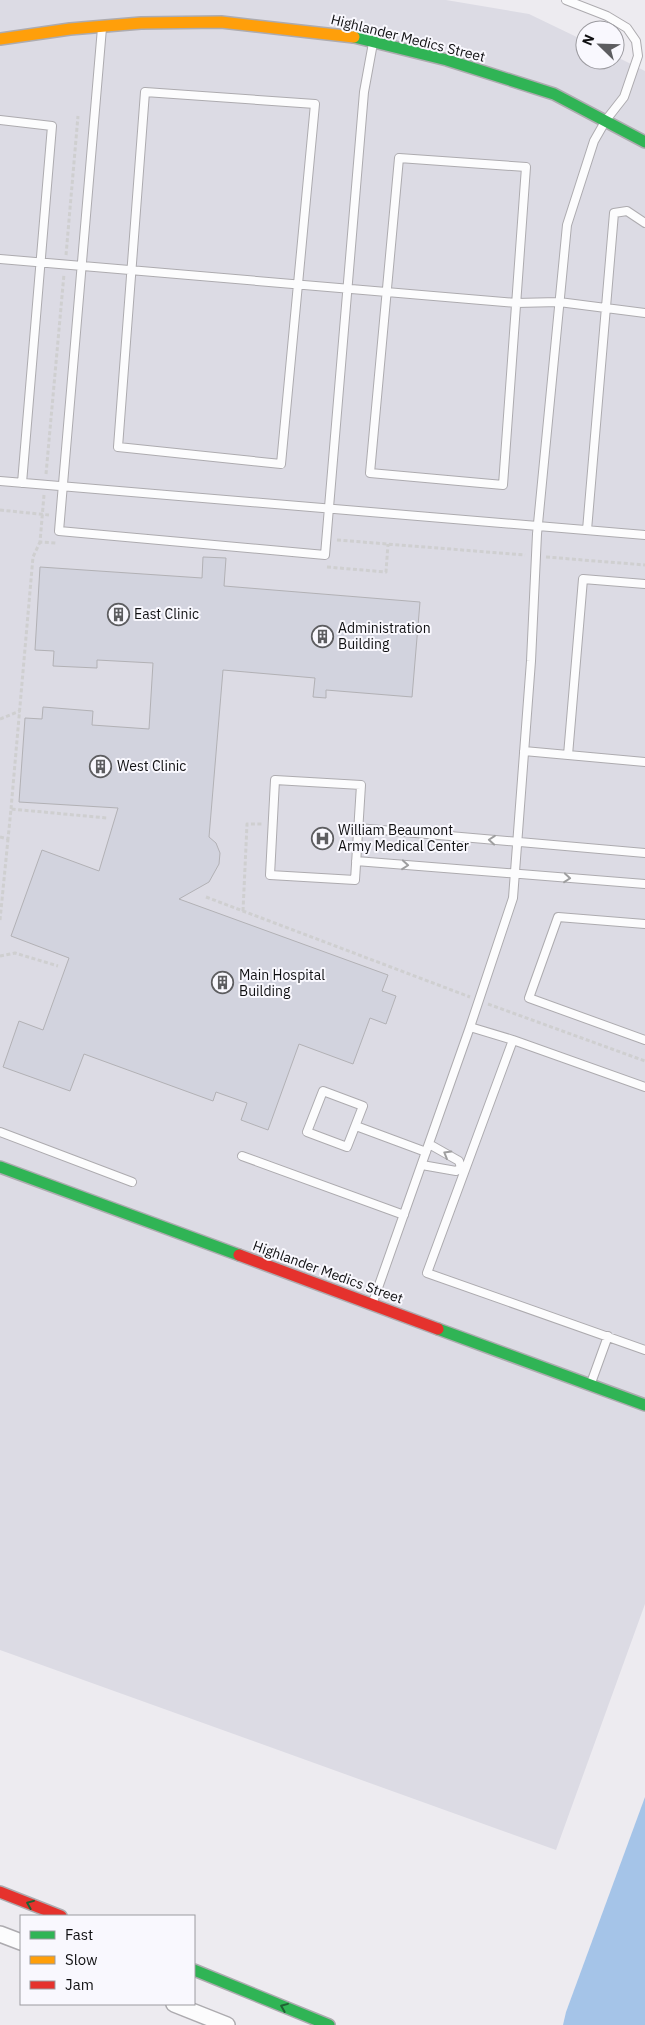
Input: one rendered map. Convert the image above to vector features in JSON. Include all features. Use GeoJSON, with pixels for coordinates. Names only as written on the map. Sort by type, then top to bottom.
{"type":"FeatureCollection","features":[{"type":"Feature","properties":{"kind":"street","name":"Highlander Medics Street"},"geometry":{"type":"LineString","coordinates":[[0,39],[141,23],[221,22],[342,34],[447,60],[554,94],[645,142]]}},
{"type":"Feature","properties":{"kind":"street","name":"Highlander Medics Street"},"geometry":{"type":"LineString","coordinates":[[0,1167],[645,1405]]}},
{"type":"Feature","properties":{"kind":"street"},"geometry":{"type":"LineString","coordinates":[[0,1892],[58,1915]]}},
{"type":"Feature","properties":{"kind":"street"},"geometry":{"type":"LineString","coordinates":[[0,1934],[20,1942]]}},
{"type":"Feature","properties":{"kind":"street"},"geometry":{"type":"LineString","coordinates":[[195,1970],[329,2025]]}},
{"type":"Feature","properties":{"kind":"street"},"geometry":{"type":"LineString","coordinates":[[177,2005],[227,2025]]}},
{"type":"Feature","properties":{"kind":"lane"},"geometry":{"type":"LineString","coordinates":[[372,1304],[470,1027],[513,898],[524,751],[535,556],[567,225],[594,141],[606,120],[624,97],[638,56],[636,41],[627,28],[607,16],[566,0]]}},
{"type":"Feature","properties":{"kind":"lane"},"geometry":{"type":"LineString","coordinates":[[102,26],[59,531],[325,555],[364,92],[373,42]]}},
{"type":"Feature","properties":{"kind":"lane"},"geometry":{"type":"LineString","coordinates":[[145,92],[315,104],[297,283],[282,464],[118,447],[130,270],[145,92]]}},
{"type":"Feature","properties":{"kind":"lane"},"geometry":{"type":"LineString","coordinates":[[0,120],[52,126],[22,482]]}},
{"type":"Feature","properties":{"kind":"lane"},"geometry":{"type":"LineString","coordinates":[[398,158],[526,167],[502,485],[370,473],[387,291],[398,158]]}},
{"type":"Feature","properties":{"kind":"lane"},"geometry":{"type":"LineString","coordinates":[[587,530],[614,213],[627,210],[645,224]]}},
{"type":"Feature","properties":{"kind":"lane"},"geometry":{"type":"LineString","coordinates":[[0,258],[516,303],[560,302],[645,313]]}},
{"type":"Feature","properties":{"kind":"lane"},"geometry":{"type":"LineString","coordinates":[[0,481],[645,535]]}},
{"type":"Feature","properties":{"kind":"lane"},"geometry":{"type":"LineString","coordinates":[[568,755],[583,579],[645,584]]}},
{"type":"Feature","properties":{"kind":"lane"},"geometry":{"type":"LineString","coordinates":[[524,751],[645,762]]}},
{"type":"Feature","properties":{"kind":"lane"},"geometry":{"type":"LineString","coordinates":[[276,780],[361,785],[358,828],[355,880],[270,875],[276,780]]}},
{"type":"Feature","properties":{"kind":"lane"},"geometry":{"type":"LineString","coordinates":[[358,828],[645,853]]}},
{"type":"Feature","properties":{"kind":"lane"},"geometry":{"type":"LineString","coordinates":[[356,861],[645,884]]}},
{"type":"Feature","properties":{"kind":"lane"},"geometry":{"type":"LineString","coordinates":[[645,924],[558,916],[529,998],[645,1040]]}},
{"type":"Feature","properties":{"kind":"lane"},"geometry":{"type":"LineString","coordinates":[[470,1027],[513,1040],[645,1087]]}},
{"type":"Feature","properties":{"kind":"lane"},"geometry":{"type":"LineString","coordinates":[[513,1040],[463,1168],[427,1273],[645,1350]]}},
{"type":"Feature","properties":{"kind":"lane"},"geometry":{"type":"LineString","coordinates":[[323,1091],[363,1106],[356,1126],[347,1147],[307,1132],[323,1091]]}},
{"type":"Feature","properties":{"kind":"lane"},"geometry":{"type":"LineString","coordinates":[[356,1126],[426,1152]]}},
{"type":"Feature","properties":{"kind":"lane"},"geometry":{"type":"LineString","coordinates":[[0,1132],[132,1182]]}},
{"type":"Feature","properties":{"kind":"lane"},"geometry":{"type":"LineString","coordinates":[[429,1144],[459,1161],[463,1168]]}},
{"type":"Feature","properties":{"kind":"lane"},"geometry":{"type":"LineString","coordinates":[[242,1156],[404,1216]]}},
{"type":"Feature","properties":{"kind":"lane"},"geometry":{"type":"LineString","coordinates":[[422,1165],[456,1171],[463,1168]]}},
{"type":"Feature","properties":{"kind":"lane"},"geometry":{"type":"LineString","coordinates":[[590,1385],[608,1336]]}},
{"type":"Feature","properties":{"kind":"path"},"geometry":{"type":"LineString","coordinates":[[0,920],[33,557],[40,542],[78,116]]}},
{"type":"Feature","properties":{"kind":"path"},"geometry":{"type":"LineString","coordinates":[[0,510],[60,516]]}},
{"type":"Feature","properties":{"kind":"path"},"geometry":{"type":"LineString","coordinates":[[326,539],[645,565]]}},
{"type":"Feature","properties":{"kind":"path"},"geometry":{"type":"LineString","coordinates":[[40,542],[60,544]]}},
{"type":"Feature","properties":{"kind":"path"},"geometry":{"type":"LineString","coordinates":[[326,567],[386,572],[388,544]]}},
{"type":"Feature","properties":{"kind":"path"},"geometry":{"type":"LineString","coordinates":[[0,719],[20,712]]}},
{"type":"Feature","properties":{"kind":"path"},"geometry":{"type":"LineString","coordinates":[[11,809],[107,818]]}},
{"type":"Feature","properties":{"kind":"path"},"geometry":{"type":"LineString","coordinates":[[243,911],[247,824],[273,825]]}},
{"type":"Feature","properties":{"kind":"path"},"geometry":{"type":"LineString","coordinates":[[0,837],[8,839]]}},
{"type":"Feature","properties":{"kind":"path"},"geometry":{"type":"LineString","coordinates":[[206,897],[479,1001],[645,1061]]}},
{"type":"Feature","properties":{"kind":"path"},"geometry":{"type":"LineString","coordinates":[[0,956],[15,953],[58,966]]}},
{"type":"Feature","properties":{"kind":"shaded area","name":"William Beaumont Army Medical Center"},"geometry":{"type":"Polygon","coordinates":[[[0,0],[446,0],[529,14],[575,36],[575,70],[625,70],[625,61],[645,71],[645,1604],[556,1850],[0,1650],[0,0]]]}},
{"type":"Feature","properties":{"kind":"water"},"geometry":{"type":"Polygon","coordinates":[[[645,1797],[645,2025],[563,2025],[566,2012],[645,1797]]]}},
{"type":"Feature","properties":{"kind":"building"},"geometry":{"type":"Polygon","coordinates":[[[203,557],[226,558],[224,586],[420,602],[412,697],[326,690],[326,698],[313,697],[315,678],[223,670],[209,837],[216,843],[220,853],[219,864],[209,882],[179,899],[388,975],[382,991],[396,996],[386,1024],[370,1018],[353,1064],[299,1044],[268,1130],[241,1120],[247,1103],[216,1092],[213,1101],[84,1054],[70,1091],[3,1067],[19,1021],[43,1030],[69,958],[11,936],[42,850],[99,871],[118,808],[19,802],[25,718],[42,719],[43,707],[93,711],[92,725],[149,729],[153,663],[97,660],[97,668],[53,666],[54,651],[35,650],[40,567],[202,578],[203,557]]]}},
{"type":"Feature","properties":{"kind":"traffic: fast"},"geometry":{"type":"LineString","coordinates":[[354,37],[447,60],[554,94],[645,142]]}},
{"type":"Feature","properties":{"kind":"traffic: fast"},"geometry":{"type":"LineString","coordinates":[[0,1167],[239,1255]]}},
{"type":"Feature","properties":{"kind":"traffic: fast"},"geometry":{"type":"LineString","coordinates":[[438,1329],[645,1405]]}},
{"type":"Feature","properties":{"kind":"traffic: fast"},"geometry":{"type":"LineString","coordinates":[[195,1970],[329,2025]]}},
{"type":"Feature","properties":{"kind":"traffic: slow"},"geometry":{"type":"LineString","coordinates":[[0,39],[70,29],[141,23],[221,22],[354,37]]}},
{"type":"Feature","properties":{"kind":"traffic: jam"},"geometry":{"type":"LineString","coordinates":[[239,1255],[438,1329]]}},
{"type":"Feature","properties":{"kind":"traffic: jam"},"geometry":{"type":"LineString","coordinates":[[0,1892],[58,1915]]}},
{"type":"Feature","properties":{"kind":"place","name":"East Clinic"},"geometry":{"type":"Point","coordinates":[118,614]}},
{"type":"Feature","properties":{"kind":"place","name":"Administration Building"},"geometry":{"type":"Point","coordinates":[322,636]}},
{"type":"Feature","properties":{"kind":"place","name":"West Clinic"},"geometry":{"type":"Point","coordinates":[101,766]}},
{"type":"Feature","properties":{"kind":"place","name":"William Beaumont Army Medical Center"},"geometry":{"type":"Point","coordinates":[322,838]}},
{"type":"Feature","properties":{"kind":"place","name":"Main Hospital Building"},"geometry":{"type":"Point","coordinates":[223,983]}}]}
